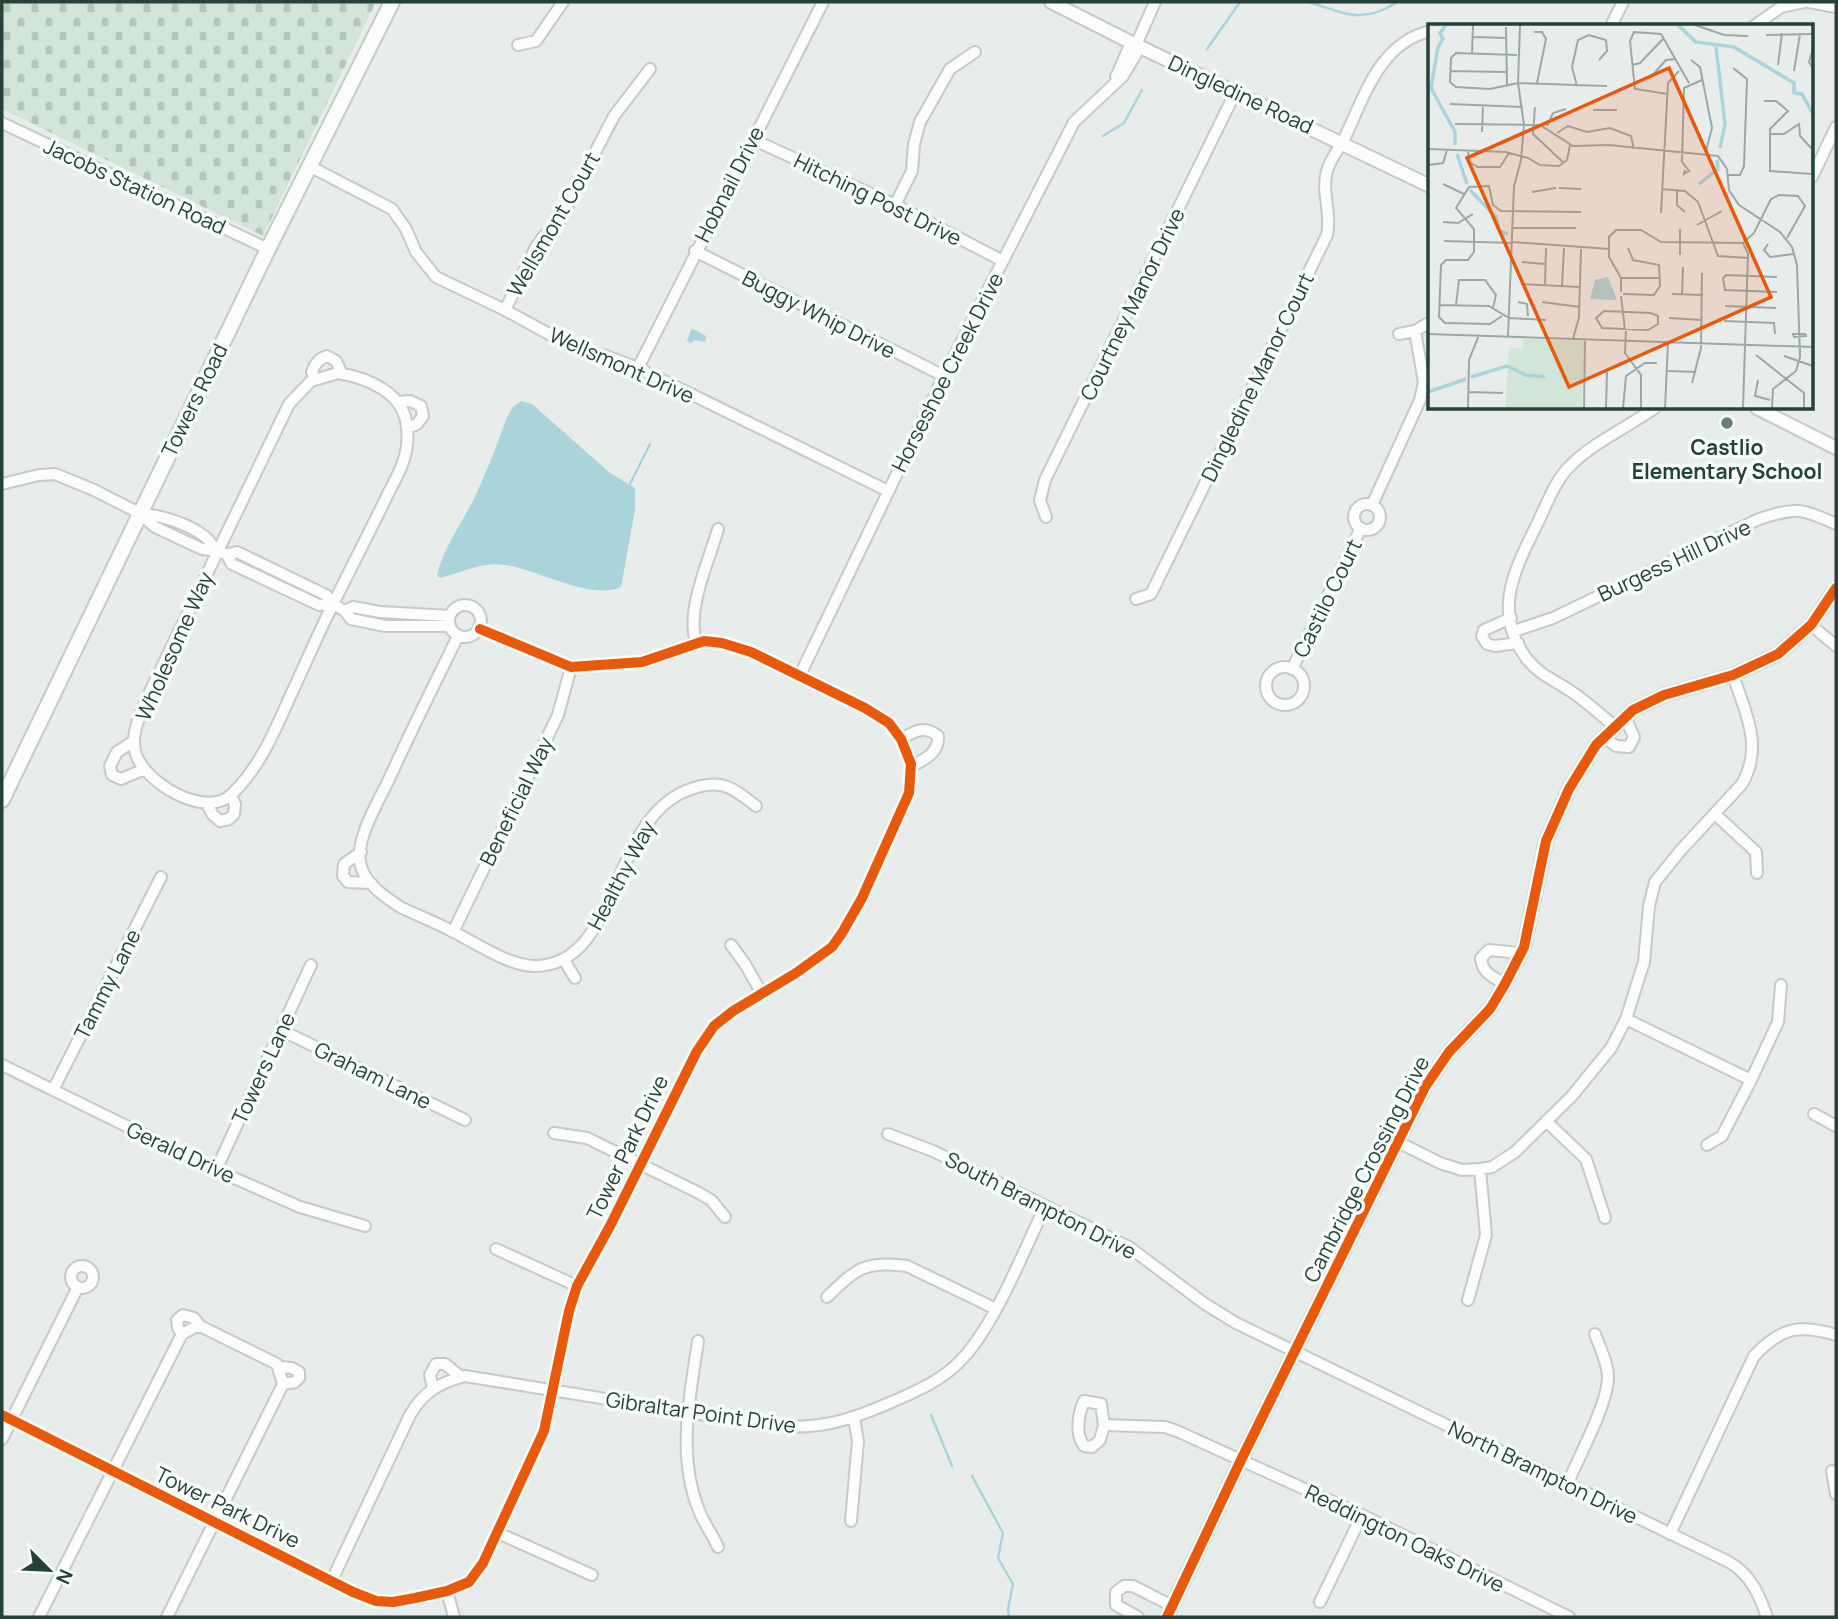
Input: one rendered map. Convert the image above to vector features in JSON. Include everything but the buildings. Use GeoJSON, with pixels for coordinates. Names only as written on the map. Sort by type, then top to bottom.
{"type":"FeatureCollection","features":[{"type":"Feature","properties":{"kind":"main road","name":"Towers Road"},"geometry":{"type":"LineString","coordinates":[[3,796],[268,249],[392,2]]}},
{"type":"Feature","properties":{"kind":"street"},"geometry":{"type":"LineString","coordinates":[[517,45],[536,41],[563,2]]}},
{"type":"Feature","properties":{"kind":"street","name":"Hobnail Drive"},"geometry":{"type":"LineString","coordinates":[[638,368],[823,2]]}},
{"type":"Feature","properties":{"kind":"street","name":"Dingledine Road"},"geometry":{"type":"LineString","coordinates":[[1051,2],[1428,185]]}},
{"type":"Feature","properties":{"kind":"street","name":"Horseshoe Creek Drive"},"geometry":{"type":"LineString","coordinates":[[800,675],[944,376],[1074,122],[1115,83],[1155,2]]}},
{"type":"Feature","properties":{"kind":"street"},"geometry":{"type":"LineString","coordinates":[[1612,24],[1623,2]]}},
{"type":"Feature","properties":{"kind":"street"},"geometry":{"type":"LineString","coordinates":[[1756,24],[1781,7],[1807,2],[1836,7]]}},
{"type":"Feature","properties":{"kind":"street","name":"Dingledine Manor Court"},"geometry":{"type":"LineString","coordinates":[[1136,599],[1151,594],[1327,235],[1330,222],[1324,187],[1327,168],[1343,142],[1380,65],[1390,53],[1413,36],[1428,32]]}},
{"type":"Feature","properties":{"kind":"street"},"geometry":{"type":"LineString","coordinates":[[895,205],[912,170],[914,144],[920,122],[950,69],[975,52]]}},
{"type":"Feature","properties":{"kind":"street","name":"Wellsmont Court"},"geometry":{"type":"LineString","coordinates":[[505,310],[536,247],[559,222],[614,116],[650,69]]}},
{"type":"Feature","properties":{"kind":"street","name":"Courtney Manor Drive"},"geometry":{"type":"LineString","coordinates":[[1046,517],[1040,500],[1045,480],[1235,93]]}},
{"type":"Feature","properties":{"kind":"street","name":"Jacobs Station Road"},"geometry":{"type":"LineString","coordinates":[[2,123],[268,249]]}},
{"type":"Feature","properties":{"kind":"street"},"geometry":{"type":"LineString","coordinates":[[1814,173],[1836,128]]}},
{"type":"Feature","properties":{"kind":"street","name":"Hitching Post Drive"},"geometry":{"type":"LineString","coordinates":[[752,139],[895,205],[1003,261]]}},
{"type":"Feature","properties":{"kind":"street","name":"Wellsmont Drive"},"geometry":{"type":"LineString","coordinates":[[311,167],[392,209],[407,229],[416,252],[436,277],[505,310],[580,351],[606,356],[638,368],[888,491]]}},
{"type":"Feature","properties":{"kind":"street","name":"Buggy Whip Drive"},"geometry":{"type":"LineString","coordinates":[[695,251],[944,376]]}},
{"type":"Feature","properties":{"kind":"street"},"geometry":{"type":"LineString","coordinates":[[1399,334],[1415,331],[1428,323]]}},
{"type":"Feature","properties":{"kind":"street","name":"Castilo Court"},"geometry":{"type":"LineString","coordinates":[[1372,505],[1420,400],[1424,382],[1415,331]]}},
{"type":"Feature","properties":{"kind":"street","name":"Wholesome Way"},"geometry":{"type":"LineString","coordinates":[[134,741],[117,752],[110,766],[112,775],[121,779],[145,769],[139,764],[134,736],[146,700],[222,553],[289,404],[315,379],[312,372],[320,359],[327,356],[336,362],[342,374]]}},
{"type":"Feature","properties":{"kind":"street"},"geometry":{"type":"LineString","coordinates":[[145,769],[181,797],[207,804],[222,802],[231,796],[251,773],[271,741],[333,604],[403,461],[407,428],[397,402],[369,381],[342,374],[315,379]]}},
{"type":"Feature","properties":{"kind":"street"},"geometry":{"type":"LineString","coordinates":[[397,402],[410,401],[421,406],[423,416],[417,424],[407,428]]}},
{"type":"Feature","properties":{"kind":"street"},"geometry":{"type":"LineString","coordinates":[[1615,727],[1569,689],[1550,680],[1527,659],[1514,631],[1509,588],[1562,476],[1571,464],[1650,410]]}},
{"type":"Feature","properties":{"kind":"street"},"geometry":{"type":"LineString","coordinates":[[1761,410],[1836,448]]}},
{"type":"Feature","properties":{"kind":"street"},"geometry":{"type":"LineString","coordinates":[[2,484],[55,474],[139,513],[162,517],[205,536],[222,553],[237,552],[326,595],[333,604],[345,611],[353,607],[450,621]]}},
{"type":"Feature","properties":{"kind":"street","name":"Castilo Court"},"geometry":{"type":"LineString","coordinates":[[1361,505],[1372,505],[1379,512],[1378,523],[1372,529],[1361,528],[1355,520],[1355,512],[1361,505]]}},
{"type":"Feature","properties":{"kind":"street","name":"Burgess Hill Drive"},"geometry":{"type":"LineString","coordinates":[[1514,631],[1553,618],[1769,516],[1798,510],[1810,512],[1836,524]]}},
{"type":"Feature","properties":{"kind":"street","name":"Castilo Court"},"geometry":{"type":"LineString","coordinates":[[1292,669],[1361,528]]}},
{"type":"Feature","properties":{"kind":"street"},"geometry":{"type":"LineString","coordinates":[[696,643],[692,630],[692,613],[718,529]]}},
{"type":"Feature","properties":{"kind":"street","name":"Cambridge Crossing Drive"},"geometry":{"type":"LineString","coordinates":[[1170,1611],[1241,1460],[1437,1067],[1490,1009],[1524,947],[1546,841],[1569,789],[1596,745],[1633,710],[1664,695],[1733,675],[1778,654],[1811,625],[1836,589]]}},
{"type":"Feature","properties":{"kind":"street"},"geometry":{"type":"LineString","coordinates":[[450,621],[456,608],[467,605],[480,613],[480,629],[472,636],[458,636]]}},
{"type":"Feature","properties":{"kind":"street"},"geometry":{"type":"LineString","coordinates":[[1511,618],[1483,630],[1482,636],[1487,644],[1495,646],[1518,643]]}},
{"type":"Feature","properties":{"kind":"street"},"geometry":{"type":"LineString","coordinates":[[450,621],[458,636]]}},
{"type":"Feature","properties":{"kind":"street"},"geometry":{"type":"LineString","coordinates":[[1811,625],[1836,646]]}},
{"type":"Feature","properties":{"kind":"street","name":"Tower Park Drive"},"geometry":{"type":"LineString","coordinates":[[6,1418],[376,1601],[393,1602],[447,1591],[469,1581],[477,1573],[544,1431],[563,1337],[577,1286],[697,1051],[714,1026],[761,992],[796,973],[832,947],[862,898],[906,804],[912,782],[911,767],[901,739],[880,716],[751,652],[704,641],[642,662],[571,667],[480,629]]}},
{"type":"Feature","properties":{"kind":"street"},"geometry":{"type":"LineString","coordinates":[[458,636],[362,839],[360,862],[366,879],[402,908],[524,965],[537,966],[564,960],[575,978]]}},
{"type":"Feature","properties":{"kind":"street","name":"Beneficial Way"},"geometry":{"type":"LineString","coordinates":[[453,932],[558,715],[571,667]]}},
{"type":"Feature","properties":{"kind":"street"},"geometry":{"type":"LineString","coordinates":[[1398,1142],[1462,1170],[1480,1170],[1497,1165],[1515,1152],[1596,1069],[1626,1019],[1644,962],[1648,906],[1655,883],[1749,772],[1753,739],[1733,675]]}},
{"type":"Feature","properties":{"kind":"street"},"geometry":{"type":"LineString","coordinates":[[1604,737],[1616,746],[1629,747],[1634,737],[1625,717]]}},
{"type":"Feature","properties":{"kind":"street"},"geometry":{"type":"LineString","coordinates":[[901,739],[919,729],[927,729],[938,736],[939,742],[933,754],[911,767]]}},
{"type":"Feature","properties":{"kind":"street","name":"Healthy Way"},"geometry":{"type":"LineString","coordinates":[[564,960],[590,936],[642,829],[661,806],[688,790],[720,784],[736,790],[756,806]]}},
{"type":"Feature","properties":{"kind":"street"},"geometry":{"type":"LineString","coordinates":[[207,804],[213,816],[220,821],[229,819],[234,814],[235,804],[231,796]]}},
{"type":"Feature","properties":{"kind":"street"},"geometry":{"type":"LineString","coordinates":[[1716,814],[1756,852],[1757,873]]}},
{"type":"Feature","properties":{"kind":"street"},"geometry":{"type":"LineString","coordinates":[[361,852],[344,863],[342,876],[348,882],[371,883]]}},
{"type":"Feature","properties":{"kind":"street","name":"Tammy Lane"},"geometry":{"type":"LineString","coordinates":[[53,1090],[161,877]]}},
{"type":"Feature","properties":{"kind":"street"},"geometry":{"type":"LineString","coordinates":[[731,945],[761,992]]}},
{"type":"Feature","properties":{"kind":"street"},"geometry":{"type":"LineString","coordinates":[[1505,984],[1487,974],[1481,958],[1489,950],[1520,953]]}},
{"type":"Feature","properties":{"kind":"street","name":"Towers Lane"},"geometry":{"type":"LineString","coordinates":[[216,1170],[311,965]]}},
{"type":"Feature","properties":{"kind":"street"},"geometry":{"type":"LineString","coordinates":[[1707,1145],[1722,1136],[1778,1022],[1781,985]]}},
{"type":"Feature","properties":{"kind":"street"},"geometry":{"type":"LineString","coordinates":[[1626,1019],[1751,1080]]}},
{"type":"Feature","properties":{"kind":"street","name":"Graham Lane"},"geometry":{"type":"LineString","coordinates":[[281,1030],[464,1120]]}},
{"type":"Feature","properties":{"kind":"street","name":"Gerald Drive"},"geometry":{"type":"LineString","coordinates":[[2,1065],[216,1170],[303,1209],[365,1226]]}},
{"type":"Feature","properties":{"kind":"street"},"geometry":{"type":"LineString","coordinates":[[1814,1114],[1836,1126]]}},
{"type":"Feature","properties":{"kind":"street"},"geometry":{"type":"LineString","coordinates":[[1546,1121],[1586,1159],[1605,1218]]}},
{"type":"Feature","properties":{"kind":"street"},"geometry":{"type":"LineString","coordinates":[[554,1133],[587,1138],[641,1164],[711,1200],[725,1217]]}},
{"type":"Feature","properties":{"kind":"street","name":"South Brampton Drive"},"geometry":{"type":"LineString","coordinates":[[888,1134],[933,1151],[1129,1247],[1236,1324],[1296,1350]]}},
{"type":"Feature","properties":{"kind":"street"},"geometry":{"type":"LineString","coordinates":[[1468,1300],[1486,1235],[1480,1170]]}},
{"type":"Feature","properties":{"kind":"street","name":"Gibraltar Point Drive"},"geometry":{"type":"LineString","coordinates":[[332,1580],[410,1415],[418,1400],[433,1388],[465,1376],[800,1428],[854,1418],[920,1390],[963,1358],[981,1336],[996,1309],[1045,1206]]}},
{"type":"Feature","properties":{"kind":"street"},"geometry":{"type":"LineString","coordinates":[[496,1249],[577,1286]]}},
{"type":"Feature","properties":{"kind":"street"},"geometry":{"type":"LineString","coordinates":[[827,1297],[858,1268],[896,1264],[907,1266],[996,1309]]}},
{"type":"Feature","properties":{"kind":"street"},"geometry":{"type":"LineString","coordinates":[[2,1439],[6,1418],[78,1287]]}},
{"type":"Feature","properties":{"kind":"street"},"geometry":{"type":"LineString","coordinates":[[39,1617],[182,1334],[188,1329],[201,1327],[265,1357],[279,1367],[292,1368],[299,1372],[299,1378],[295,1382],[283,1384]]}},
{"type":"Feature","properties":{"kind":"street"},"geometry":{"type":"LineString","coordinates":[[1670,1534],[1754,1356],[1775,1337],[1791,1330],[1809,1328],[1836,1335]]}},
{"type":"Feature","properties":{"kind":"street"},"geometry":{"type":"LineString","coordinates":[[1567,1485],[1600,1407],[1608,1379],[1607,1368],[1595,1335]]}},
{"type":"Feature","properties":{"kind":"street"},"geometry":{"type":"LineString","coordinates":[[698,1340],[688,1412],[686,1450],[690,1485],[698,1510],[718,1547]]}},
{"type":"Feature","properties":{"kind":"street","name":"North Brampton Drive"},"geometry":{"type":"LineString","coordinates":[[1296,1350],[1738,1567],[1756,1587],[1767,1617]]}},
{"type":"Feature","properties":{"kind":"street","name":"Gibraltar Point Drive"},"geometry":{"type":"LineString","coordinates":[[433,1388],[431,1371],[433,1366],[440,1363],[451,1367],[461,1377]]}},
{"type":"Feature","properties":{"kind":"street"},"geometry":{"type":"LineString","coordinates":[[167,1617],[283,1384],[279,1367]]}},
{"type":"Feature","properties":{"kind":"street"},"geometry":{"type":"LineString","coordinates":[[851,1521],[858,1441],[854,1418]]}},
{"type":"Feature","properties":{"kind":"street","name":"Reddington Oaks Drive"},"geometry":{"type":"LineString","coordinates":[[1104,1425],[1165,1427],[1362,1515],[1569,1617]]}},
{"type":"Feature","properties":{"kind":"street"},"geometry":{"type":"LineString","coordinates":[[1832,1471],[1836,1494]]}},
{"type":"Feature","properties":{"kind":"street"},"geometry":{"type":"LineString","coordinates":[[1320,1602],[1362,1515]]}},
{"type":"Feature","properties":{"kind":"street"},"geometry":{"type":"LineString","coordinates":[[498,1532],[592,1575]]}},
{"type":"Feature","properties":{"kind":"street"},"geometry":{"type":"LineString","coordinates":[[1138,1617],[1116,1605],[1116,1592],[1124,1586],[1133,1586],[1170,1611]]}},
{"type":"Feature","properties":{"kind":"street"},"geometry":{"type":"LineString","coordinates":[[447,1591],[454,1617]]}},
{"type":"Feature","properties":{"kind":"green space"},"geometry":{"type":"Polygon","coordinates":[[[2,2],[376,2],[263,236],[2,109],[2,2]]]}},
{"type":"Feature","properties":{"kind":"water"},"geometry":{"type":"Polygon","coordinates":[[[693,329],[706,336],[705,342],[687,341],[693,329]]]}},
{"type":"Feature","properties":{"kind":"water"},"geometry":{"type":"Polygon","coordinates":[[[521,401],[532,404],[610,473],[635,488],[635,510],[621,587],[595,590],[497,564],[441,578],[437,576],[449,545],[481,483],[508,415],[521,401]]]}},
{"type":"Feature","properties":{"kind":"waterway"},"geometry":{"type":"LineString","coordinates":[[1207,49],[1240,2]]}},
{"type":"Feature","properties":{"kind":"waterway"},"geometry":{"type":"LineString","coordinates":[[1308,2],[1353,15],[1373,13],[1398,2]]}},
{"type":"Feature","properties":{"kind":"waterway"},"geometry":{"type":"LineString","coordinates":[[1103,136],[1124,123],[1142,90]]}},
{"type":"Feature","properties":{"kind":"waterway"},"geometry":{"type":"LineString","coordinates":[[630,484],[650,444]]}},
{"type":"Feature","properties":{"kind":"waterway"},"geometry":{"type":"LineString","coordinates":[[931,1415],[952,1466]]}},
{"type":"Feature","properties":{"kind":"waterway"},"geometry":{"type":"LineString","coordinates":[[972,1476],[1003,1533],[998,1558],[1013,1584],[1009,1617]]}},
{"type":"Feature","properties":{"kind":"cycle path"},"geometry":{"type":"LineString","coordinates":[[1167,1617],[1241,1460],[1425,1087],[1449,1052],[1490,1009],[1524,947],[1546,841],[1569,789],[1596,745],[1633,710],[1664,695],[1733,675],[1778,654],[1811,625],[1836,588]]}},
{"type":"Feature","properties":{"kind":"cycle path"},"geometry":{"type":"LineString","coordinates":[[2,1415],[353,1592],[376,1601],[393,1602],[447,1591],[469,1582],[483,1563],[544,1431],[569,1311],[577,1286],[610,1226],[697,1051],[714,1026],[733,1011],[796,973],[832,947],[862,898],[909,793],[911,764],[901,739],[889,723],[865,708],[751,652],[722,643],[704,641],[642,662],[571,667],[480,629]]}},
{"type":"Feature","properties":{"kind":"place","name":"Castlio Elementary School"},"geometry":{"type":"Point","coordinates":[1727,423]}}]}
